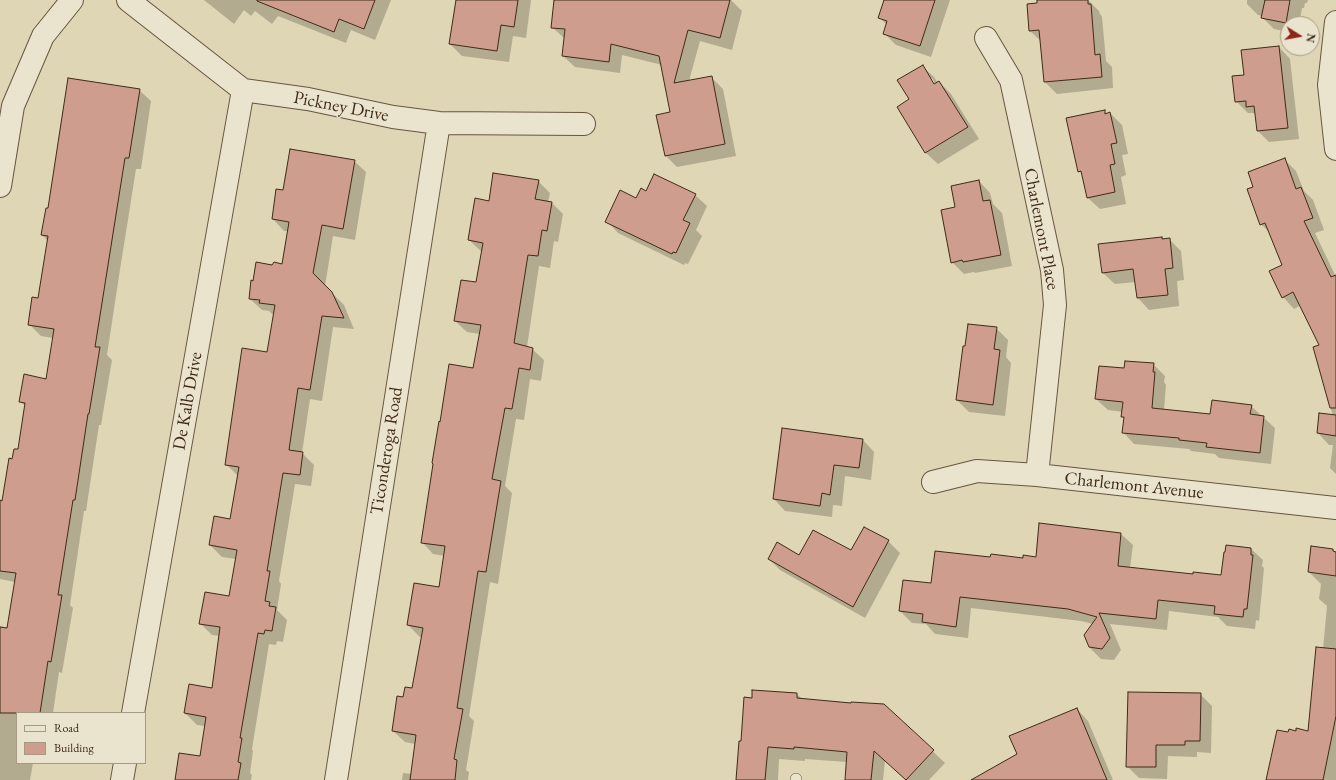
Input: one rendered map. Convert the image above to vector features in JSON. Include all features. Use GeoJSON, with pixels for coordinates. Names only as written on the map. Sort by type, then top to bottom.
{"type":"FeatureCollection","features":[{"type":"Feature","properties":{"kind":"street"},"geometry":{"type":"LineString","coordinates":[[0,186],[13,106],[43,36],[72,0]]}},
{"type":"Feature","properties":{"kind":"street"},"geometry":{"type":"LineString","coordinates":[[128,0],[243,90]]}},
{"type":"Feature","properties":{"kind":"street"},"geometry":{"type":"LineString","coordinates":[[1336,26],[1329,85],[1336,149]]}},
{"type":"Feature","properties":{"kind":"street","name":"Charlemont Place"},"geometry":{"type":"LineString","coordinates":[[986,38],[1011,80],[1052,270],[1055,305],[1037,475]]}},
{"type":"Feature","properties":{"kind":"street","name":"Pickney Drive"},"geometry":{"type":"LineString","coordinates":[[243,90],[308,99],[394,117],[439,123],[584,124]]}},
{"type":"Feature","properties":{"kind":"street","name":"De Kalb Drive"},"geometry":{"type":"LineString","coordinates":[[133,712],[243,90]]}},
{"type":"Feature","properties":{"kind":"street","name":"Ticonderoga Road"},"geometry":{"type":"LineString","coordinates":[[336,780],[439,123]]}},
{"type":"Feature","properties":{"kind":"street","name":"Charlemont Avenue"},"geometry":{"type":"LineString","coordinates":[[932,482],[977,471],[1037,475],[1336,508]]}},
{"type":"Feature","properties":{"kind":"street"},"geometry":{"type":"LineString","coordinates":[[122,780],[125,764]]}},
{"type":"Feature","properties":{"kind":"building"},"geometry":{"type":"Polygon","coordinates":[[[257,0],[375,0],[364,29],[339,19],[334,32],[257,0]]]}},
{"type":"Feature","properties":{"kind":"building"},"geometry":{"type":"Polygon","coordinates":[[[456,0],[518,0],[514,27],[501,25],[497,51],[449,44],[456,0]]]}},
{"type":"Feature","properties":{"kind":"building"},"geometry":{"type":"Polygon","coordinates":[[[554,0],[730,0],[720,38],[688,30],[674,83],[712,76],[725,144],[665,156],[656,115],[670,112],[659,56],[611,44],[609,62],[562,56],[565,29],[551,28],[554,0]]]}},
{"type":"Feature","properties":{"kind":"building"},"geometry":{"type":"Polygon","coordinates":[[[884,0],[935,0],[920,46],[883,34],[887,21],[878,18],[884,0]]]}},
{"type":"Feature","properties":{"kind":"building"},"geometry":{"type":"Polygon","coordinates":[[[1037,0],[1088,0],[1088,4],[1091,4],[1095,55],[1100,54],[1102,77],[1044,82],[1039,30],[1029,31],[1027,4],[1037,3],[1037,0]]]}},
{"type":"Feature","properties":{"kind":"building"},"geometry":{"type":"Polygon","coordinates":[[[1265,0],[1290,0],[1287,16],[1280,16],[1280,22],[1261,18],[1265,0]]]}},
{"type":"Feature","properties":{"kind":"building"},"geometry":{"type":"Polygon","coordinates":[[[1279,46],[1288,128],[1257,131],[1254,106],[1246,107],[1246,101],[1235,102],[1232,76],[1244,75],[1241,50],[1279,46]]]}},
{"type":"Feature","properties":{"kind":"building"},"geometry":{"type":"Polygon","coordinates":[[[923,65],[934,84],[939,81],[968,127],[925,153],[897,107],[909,99],[897,80],[923,65]]]}},
{"type":"Feature","properties":{"kind":"building"},"geometry":{"type":"Polygon","coordinates":[[[68,78],[140,89],[129,158],[125,158],[95,347],[100,347],[58,595],[62,595],[51,662],[48,661],[40,712],[0,713],[0,627],[7,628],[16,573],[0,571],[0,500],[2,501],[9,458],[12,459],[14,449],[18,449],[25,403],[19,402],[24,374],[46,379],[54,329],[28,325],[32,297],[38,298],[48,236],[41,235],[46,208],[48,208],[68,78]]]}},
{"type":"Feature","properties":{"kind":"building"},"geometry":{"type":"Polygon","coordinates":[[[1105,110],[1105,114],[1110,112],[1117,143],[1111,144],[1115,164],[1110,165],[1115,192],[1087,198],[1081,171],[1078,172],[1066,118],[1105,110]]]}},
{"type":"Feature","properties":{"kind":"building"},"geometry":{"type":"Polygon","coordinates":[[[290,149],[355,160],[343,229],[322,225],[313,273],[332,292],[344,318],[322,316],[310,390],[298,388],[289,450],[303,452],[300,475],[283,473],[267,571],[270,571],[265,601],[270,602],[269,606],[276,607],[272,631],[265,630],[264,634],[258,633],[240,738],[242,738],[238,762],[241,763],[238,780],[175,780],[179,753],[200,756],[206,717],[184,713],[189,684],[212,688],[220,627],[199,624],[205,592],[229,596],[237,550],[209,545],[214,516],[230,519],[239,467],[225,465],[242,348],[267,352],[275,305],[259,303],[260,300],[249,299],[251,280],[253,281],[256,262],[272,265],[274,262],[282,264],[289,222],[272,219],[276,189],[283,190],[290,149]]]}},
{"type":"Feature","properties":{"kind":"building"},"geometry":{"type":"Polygon","coordinates":[[[1285,158],[1296,189],[1301,187],[1313,218],[1304,221],[1331,277],[1336,275],[1336,408],[1330,408],[1313,347],[1319,345],[1293,292],[1282,298],[1269,271],[1282,265],[1265,223],[1260,225],[1247,189],[1253,187],[1248,172],[1285,158]]]}},
{"type":"Feature","properties":{"kind":"building"},"geometry":{"type":"Polygon","coordinates":[[[493,173],[539,180],[535,199],[552,202],[547,231],[542,230],[538,256],[528,255],[514,343],[533,348],[530,370],[519,368],[512,409],[505,408],[492,479],[501,481],[486,572],[478,571],[457,708],[463,709],[454,759],[457,760],[455,780],[410,780],[416,735],[392,731],[397,696],[403,697],[405,687],[412,688],[423,628],[407,625],[414,583],[439,587],[445,546],[421,543],[432,463],[449,364],[473,368],[481,325],[454,321],[461,280],[476,282],[483,243],[468,240],[475,198],[489,201],[493,173]]]}},
{"type":"Feature","properties":{"kind":"building"},"geometry":{"type":"Polygon","coordinates":[[[654,174],[696,194],[683,220],[690,223],[676,253],[673,252],[672,254],[605,222],[620,190],[636,198],[641,188],[646,191],[654,174]]]}},
{"type":"Feature","properties":{"kind":"building"},"geometry":{"type":"Polygon","coordinates":[[[979,180],[983,201],[990,200],[1001,255],[963,262],[962,260],[951,263],[941,210],[955,207],[951,186],[979,180]]]}},
{"type":"Feature","properties":{"kind":"building"},"geometry":{"type":"Polygon","coordinates":[[[1162,237],[1162,239],[1170,238],[1173,268],[1165,269],[1168,295],[1137,298],[1133,269],[1102,273],[1098,244],[1162,237]]]}},
{"type":"Feature","properties":{"kind":"building"},"geometry":{"type":"Polygon","coordinates":[[[968,324],[997,327],[994,349],[1000,350],[993,405],[956,400],[963,346],[965,346],[968,324]]]}},
{"type":"Feature","properties":{"kind":"building"},"geometry":{"type":"Polygon","coordinates":[[[1125,361],[1154,363],[1153,372],[1155,372],[1152,408],[1210,414],[1212,400],[1252,405],[1250,414],[1264,416],[1260,453],[1206,447],[1207,443],[1179,440],[1179,438],[1122,433],[1124,417],[1121,417],[1123,402],[1095,399],[1099,366],[1124,368],[1125,361]]]}},
{"type":"Feature","properties":{"kind":"building"},"geometry":{"type":"Polygon","coordinates":[[[1319,413],[1336,415],[1336,436],[1317,433],[1319,413]]]}},
{"type":"Feature","properties":{"kind":"building"},"geometry":{"type":"Polygon","coordinates":[[[782,428],[863,439],[859,468],[834,465],[830,495],[822,493],[820,506],[773,499],[782,428]]]}},
{"type":"Feature","properties":{"kind":"building"},"geometry":{"type":"Polygon","coordinates":[[[1039,523],[1121,533],[1118,566],[1193,574],[1193,572],[1221,575],[1226,545],[1251,548],[1251,555],[1253,555],[1247,609],[1244,609],[1243,617],[1214,614],[1215,606],[1158,600],[1156,619],[1099,613],[1110,638],[1102,649],[1089,647],[1084,635],[1097,617],[1068,609],[960,597],[956,627],[922,622],[923,614],[899,611],[903,580],[931,583],[935,551],[990,557],[991,554],[1023,558],[1023,555],[1036,557],[1039,523]]]}},
{"type":"Feature","properties":{"kind":"building"},"geometry":{"type":"Polygon","coordinates":[[[864,527],[889,540],[853,607],[768,559],[777,542],[799,555],[813,530],[851,550],[864,527]]]}},
{"type":"Feature","properties":{"kind":"building"},"geometry":{"type":"Polygon","coordinates":[[[1311,546],[1333,549],[1333,551],[1336,552],[1336,576],[1308,572],[1311,546]]]}},
{"type":"Feature","properties":{"kind":"building"},"geometry":{"type":"Polygon","coordinates":[[[1316,647],[1336,649],[1336,716],[1323,780],[1266,780],[1277,730],[1288,732],[1289,729],[1296,731],[1296,728],[1308,731],[1316,647]]]}},
{"type":"Feature","properties":{"kind":"building"},"geometry":{"type":"Polygon","coordinates":[[[752,690],[797,693],[797,698],[851,703],[884,704],[934,750],[906,780],[874,751],[871,780],[845,780],[847,752],[794,747],[794,749],[768,747],[765,780],[736,780],[739,741],[741,741],[744,697],[752,698],[752,690]]]}},
{"type":"Feature","properties":{"kind":"building"},"geometry":{"type":"Polygon","coordinates":[[[1128,692],[1201,693],[1200,741],[1185,741],[1185,745],[1156,745],[1156,767],[1126,767],[1128,692]]]}},
{"type":"Feature","properties":{"kind":"building"},"geometry":{"type":"Polygon","coordinates":[[[1077,708],[1107,780],[971,780],[1017,754],[1009,736],[1077,708]]]}}]}
